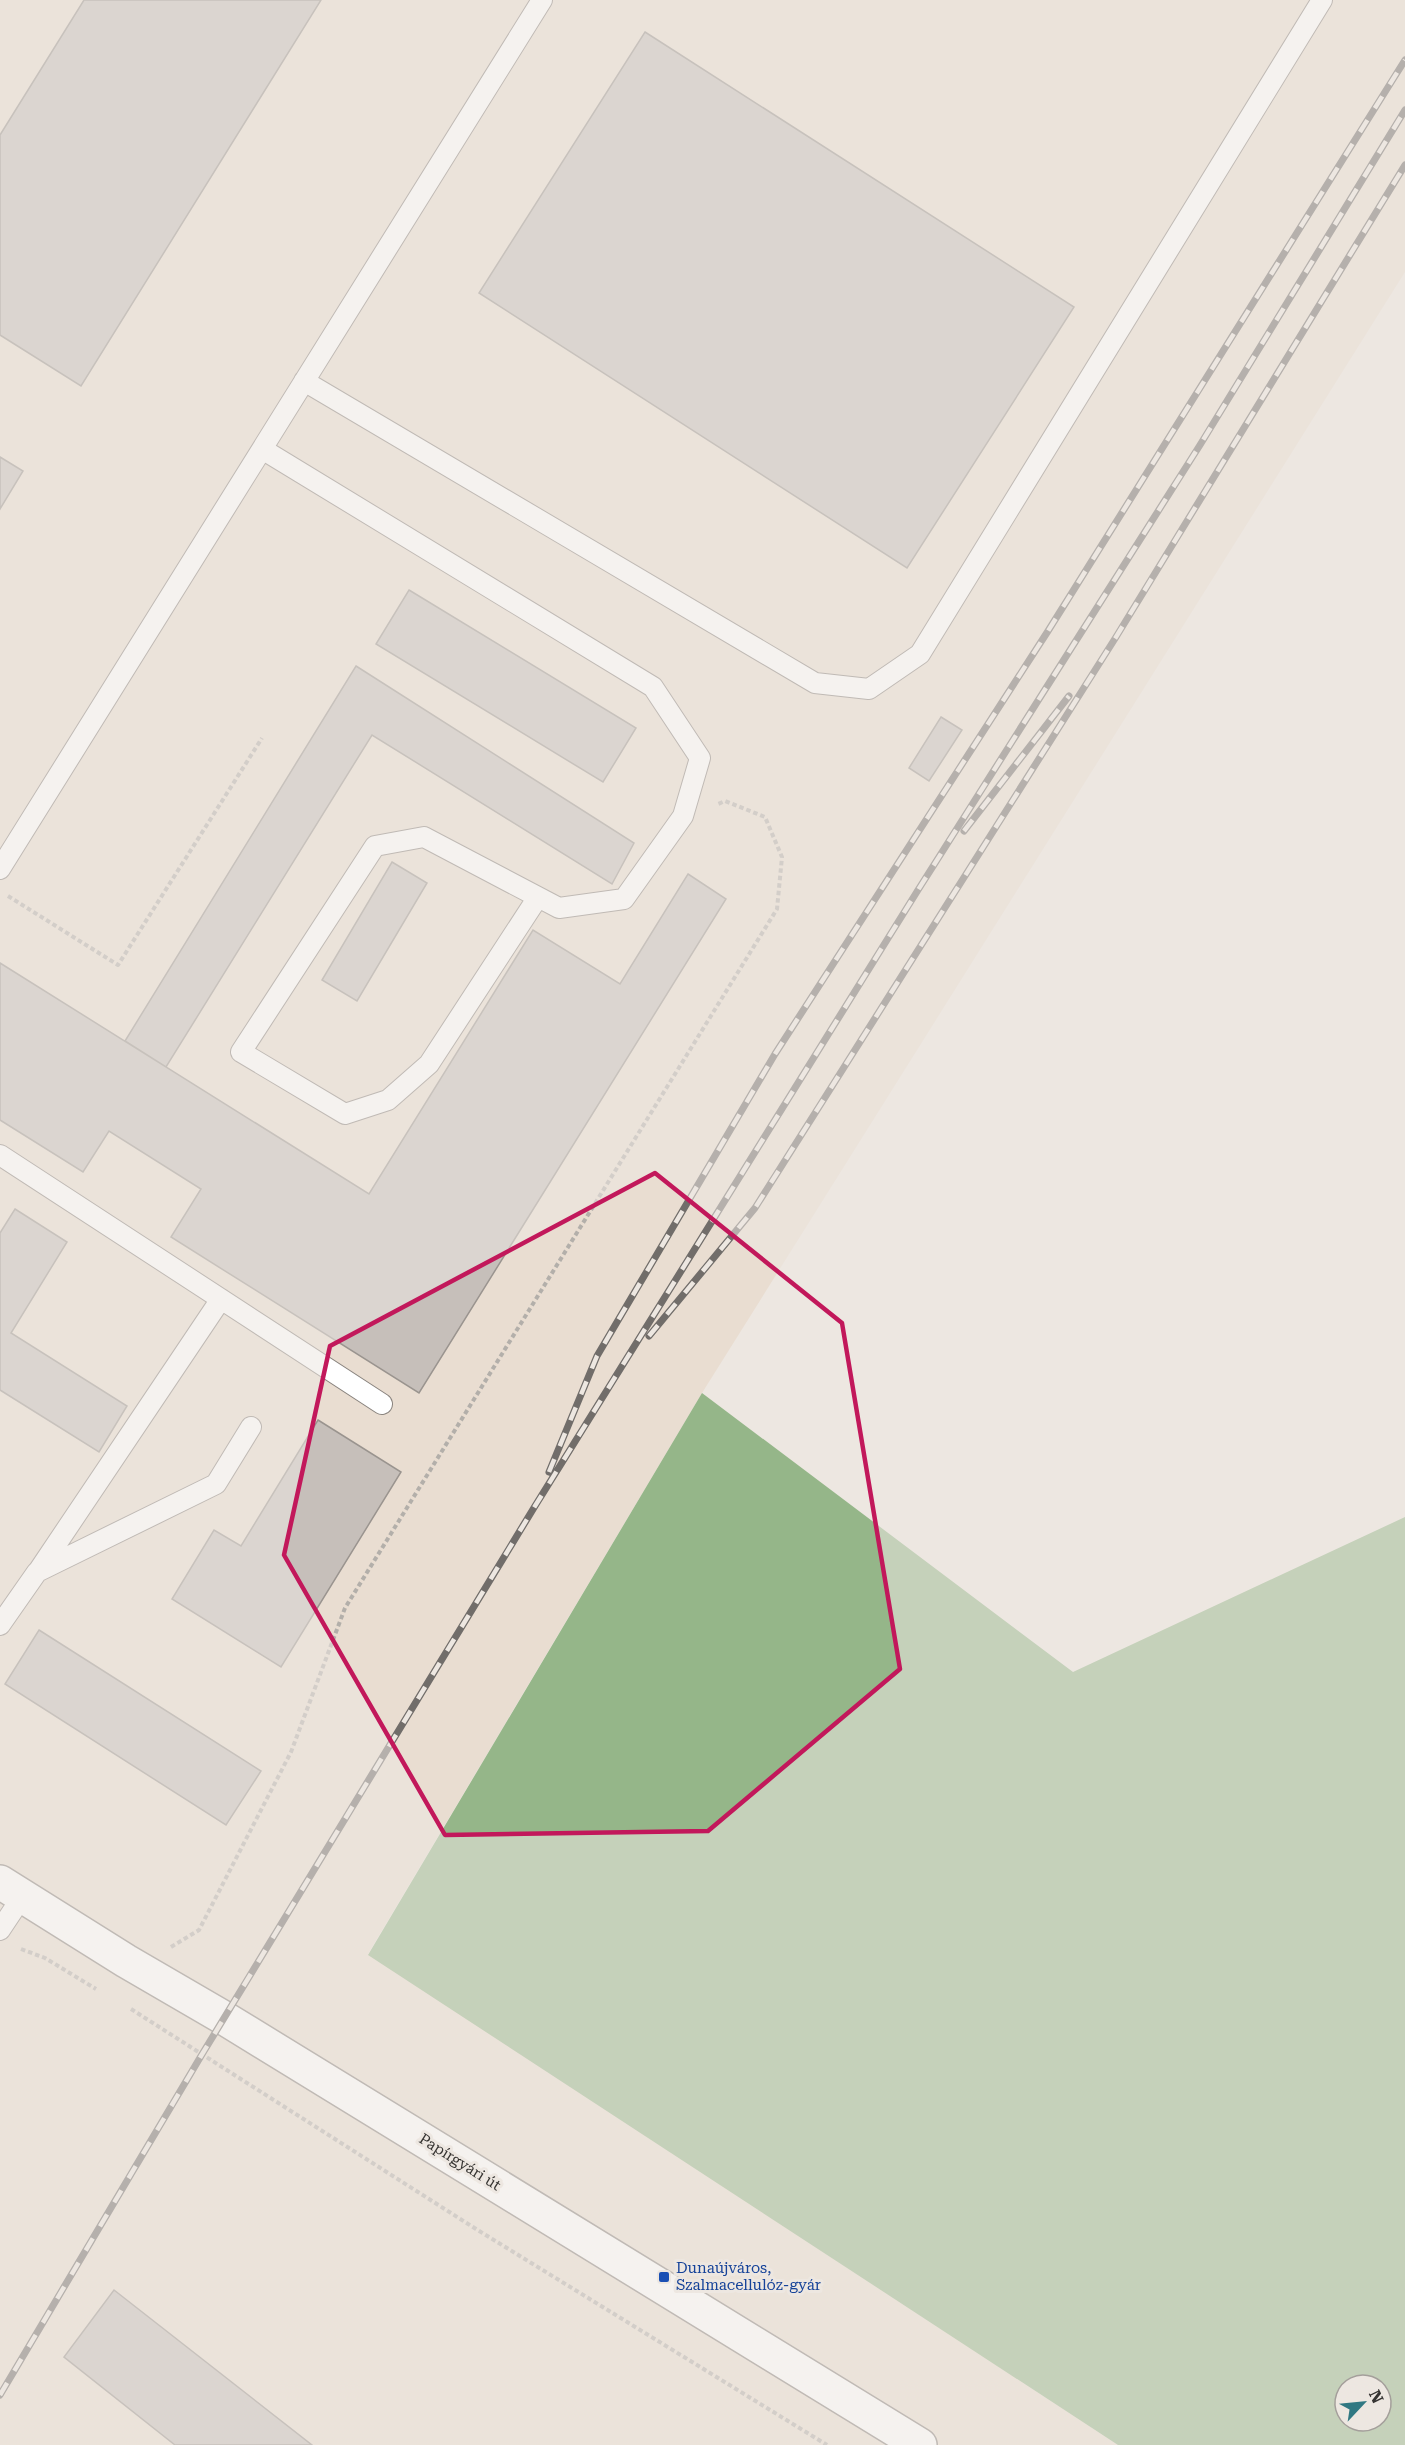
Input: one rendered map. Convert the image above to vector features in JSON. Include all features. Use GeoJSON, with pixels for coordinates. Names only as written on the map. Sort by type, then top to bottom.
{"type":"FeatureCollection","features":[{"type":"Feature","properties":{"kind":"street","name":"Papírgyári út"},"geometry":{"type":"LineString","coordinates":[[11,1889],[920,2445]]}},
{"type":"Feature","properties":{"kind":"lane"},"geometry":{"type":"LineString","coordinates":[[0,869],[542,0]]}},
{"type":"Feature","properties":{"kind":"lane"},"geometry":{"type":"LineString","coordinates":[[304,381],[815,683],[869,689],[920,654],[1322,0]]}},
{"type":"Feature","properties":{"kind":"lane"},"geometry":{"type":"LineString","coordinates":[[262,449],[653,687],[700,758],[683,816],[624,899],[559,908],[424,837],[375,846],[241,1052],[345,1114],[388,1100],[429,1064],[538,897]]}},
{"type":"Feature","properties":{"kind":"lane"},"geometry":{"type":"LineString","coordinates":[[0,1155],[382,1404]]}},
{"type":"Feature","properties":{"kind":"lane"},"geometry":{"type":"LineString","coordinates":[[0,1625],[220,1299]]}},
{"type":"Feature","properties":{"kind":"lane"},"geometry":{"type":"LineString","coordinates":[[37,1572],[216,1484],[251,1427]]}},
{"type":"Feature","properties":{"kind":"lane"},"geometry":{"type":"LineString","coordinates":[[0,1930],[11,1889]]}},
{"type":"Feature","properties":{"kind":"path"},"geometry":{"type":"LineString","coordinates":[[0,891],[118,965],[262,738]]}},
{"type":"Feature","properties":{"kind":"path"},"geometry":{"type":"LineString","coordinates":[[126,1961],[167,1949],[198,1929],[291,1752],[345,1608],[777,909],[782,857],[765,817],[725,801],[683,816]]}},
{"type":"Feature","properties":{"kind":"path"},"geometry":{"type":"LineString","coordinates":[[18,1947],[45,1958],[103,1993]]}},
{"type":"Feature","properties":{"kind":"path"},"geometry":{"type":"LineString","coordinates":[[123,2005],[476,2229],[827,2445]]}},
{"type":"Feature","properties":{"kind":"highlighted area"},"geometry":{"type":"Polygon","coordinates":[[[655,1173],[842,1323],[900,1669],[708,1831],[445,1835],[284,1555],[330,1346],[655,1173]]]}},
{"type":"Feature","properties":{"kind":"shaded area"},"geometry":{"type":"Polygon","coordinates":[[[0,0],[1405,0],[1405,272],[702,1393],[368,1954],[1118,2445],[0,2445],[0,0]]]}},
{"type":"Feature","properties":{"kind":"green space"},"geometry":{"type":"Polygon","coordinates":[[[702,1393],[1073,1672],[1405,1517],[1405,2445],[1118,2445],[368,1955],[702,1393]]]}},
{"type":"Feature","properties":{"kind":"building"},"geometry":{"type":"Polygon","coordinates":[[[84,0],[321,0],[81,386],[0,335],[0,135],[84,0]]]}},
{"type":"Feature","properties":{"kind":"building"},"geometry":{"type":"Polygon","coordinates":[[[645,32],[1074,307],[907,568],[479,293],[645,32]]]}},
{"type":"Feature","properties":{"kind":"building"},"geometry":{"type":"Polygon","coordinates":[[[0,457],[23,471],[0,509],[0,457]]]}},
{"type":"Feature","properties":{"kind":"building"},"geometry":{"type":"Polygon","coordinates":[[[409,590],[636,728],[603,782],[376,644],[409,590]]]}},
{"type":"Feature","properties":{"kind":"building"},"geometry":{"type":"Polygon","coordinates":[[[356,666],[634,843],[612,884],[372,735],[166,1067],[125,1041],[356,666]]]}},
{"type":"Feature","properties":{"kind":"building"},"geometry":{"type":"Polygon","coordinates":[[[941,717],[962,730],[929,781],[909,768],[941,717]]]}},
{"type":"Feature","properties":{"kind":"building"},"geometry":{"type":"Polygon","coordinates":[[[392,862],[427,883],[357,1001],[322,980],[392,862]]]}},
{"type":"Feature","properties":{"kind":"building"},"geometry":{"type":"Polygon","coordinates":[[[688,874],[726,899],[419,1393],[171,1237],[201,1189],[109,1131],[83,1172],[0,1120],[0,963],[369,1194],[533,930],[620,984],[688,874]]]}},
{"type":"Feature","properties":{"kind":"building"},"geometry":{"type":"Polygon","coordinates":[[[15,1209],[67,1242],[11,1333],[127,1406],[99,1452],[0,1390],[0,1233],[15,1209]]]}},
{"type":"Feature","properties":{"kind":"building"},"geometry":{"type":"Polygon","coordinates":[[[318,1420],[401,1472],[281,1667],[172,1599],[214,1530],[241,1546],[318,1420]]]}},
{"type":"Feature","properties":{"kind":"building"},"geometry":{"type":"Polygon","coordinates":[[[39,1630],[261,1771],[226,1825],[5,1684],[39,1630]]]}},
{"type":"Feature","properties":{"kind":"building"},"geometry":{"type":"Polygon","coordinates":[[[114,2290],[312,2445],[175,2445],[64,2357],[114,2290]]]}},
{"type":"Feature","properties":{"kind":"railway"},"geometry":{"type":"LineString","coordinates":[[549,1472],[597,1356],[775,1054],[1048,631],[1405,60]]}},
{"type":"Feature","properties":{"kind":"railway"},"geometry":{"type":"LineString","coordinates":[[0,2395],[201,2056],[535,1506],[918,890],[1200,445],[1405,110]]}},
{"type":"Feature","properties":{"kind":"railway"},"geometry":{"type":"LineString","coordinates":[[649,1336],[755,1208],[1116,637],[1405,165]]}},
{"type":"Feature","properties":{"kind":"railway"},"geometry":{"type":"LineString","coordinates":[[964,831],[1069,696]]}},
{"type":"Feature","properties":{"kind":"place","name":"Dunaújváros, Szalmacellulóz-gyár"},"geometry":{"type":"Point","coordinates":[664,2277]}}]}
